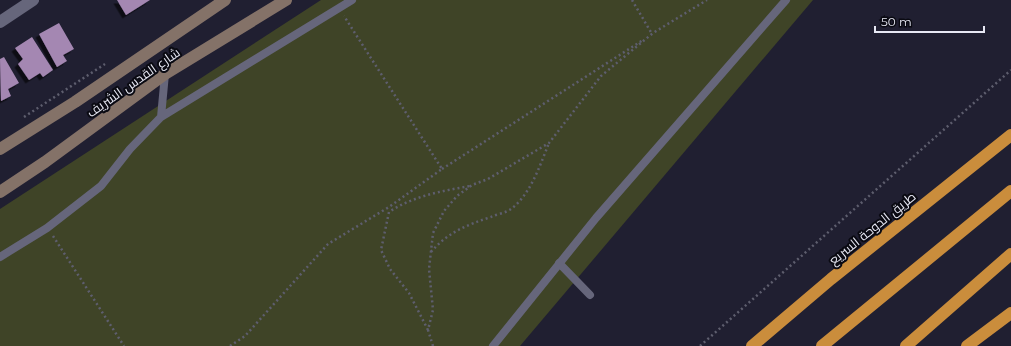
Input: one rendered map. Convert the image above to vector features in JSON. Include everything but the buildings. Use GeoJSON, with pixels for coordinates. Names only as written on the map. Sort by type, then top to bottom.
{"type":"FeatureCollection","features":[{"type":"Feature","properties":{"kind":"highway","name":"طريق الدوحة السريع"},"geometry":{"type":"LineString","coordinates":[[752,346],[832,279],[1011,135]]}},
{"type":"Feature","properties":{"kind":"highway"},"geometry":{"type":"LineString","coordinates":[[822,346],[1011,191]]}},
{"type":"Feature","properties":{"kind":"highway"},"geometry":{"type":"LineString","coordinates":[[906,346],[1011,254]]}},
{"type":"Feature","properties":{"kind":"highway"},"geometry":{"type":"LineString","coordinates":[[968,346],[1011,313]]}},
{"type":"Feature","properties":{"kind":"street"},"geometry":{"type":"LineString","coordinates":[[0,22],[33,0]]}},
{"type":"Feature","properties":{"kind":"street","name":"شارع القدس الشريف"},"geometry":{"type":"LineString","coordinates":[[0,149],[75,102],[225,0]]}},
{"type":"Feature","properties":{"kind":"street","name":"شارع القدس الشريف"},"geometry":{"type":"LineString","coordinates":[[0,192],[45,162],[165,74],[286,0]]}},
{"type":"Feature","properties":{"kind":"lane"},"geometry":{"type":"LineString","coordinates":[[0,257],[47,228],[101,186],[130,149],[162,117],[352,0]]}},
{"type":"Feature","properties":{"kind":"lane"},"geometry":{"type":"LineString","coordinates":[[493,346],[596,218],[786,0]]}},
{"type":"Feature","properties":{"kind":"lane"},"geometry":{"type":"LineString","coordinates":[[162,117],[165,74]]}},
{"type":"Feature","properties":{"kind":"lane"},"geometry":{"type":"LineString","coordinates":[[559,263],[590,295]]}},
{"type":"Feature","properties":{"kind":"path"},"geometry":{"type":"LineString","coordinates":[[632,0],[653,33]]}},
{"type":"Feature","properties":{"kind":"path"},"geometry":{"type":"LineString","coordinates":[[230,346],[245,336],[328,244],[389,207],[442,169],[653,33],[707,0]]}},
{"type":"Feature","properties":{"kind":"path"},"geometry":{"type":"LineString","coordinates":[[339,9],[442,169]]}},
{"type":"Feature","properties":{"kind":"path"},"geometry":{"type":"LineString","coordinates":[[431,253],[441,240],[459,229],[510,209],[524,195],[539,168],[549,143],[601,76],[653,33]]}},
{"type":"Feature","properties":{"kind":"path"},"geometry":{"type":"LineString","coordinates":[[19,120],[111,60]]}},
{"type":"Feature","properties":{"kind":"path"},"geometry":{"type":"LineString","coordinates":[[700,346],[1011,70]]}},
{"type":"Feature","properties":{"kind":"path"},"geometry":{"type":"LineString","coordinates":[[433,346],[428,330],[409,293],[390,269],[381,250],[389,212],[397,206],[430,193],[472,185],[488,179],[549,143]]}},
{"type":"Feature","properties":{"kind":"path"},"geometry":{"type":"LineString","coordinates":[[428,330],[433,310],[428,269],[433,233],[444,211],[457,196],[472,185]]}},
{"type":"Feature","properties":{"kind":"path"},"geometry":{"type":"LineString","coordinates":[[47,228],[124,346]]}},
{"type":"Feature","properties":{"kind":"green space"},"geometry":{"type":"Polygon","coordinates":[[[321,0],[813,0],[520,346],[0,346],[0,209],[321,0]]]}}]}
